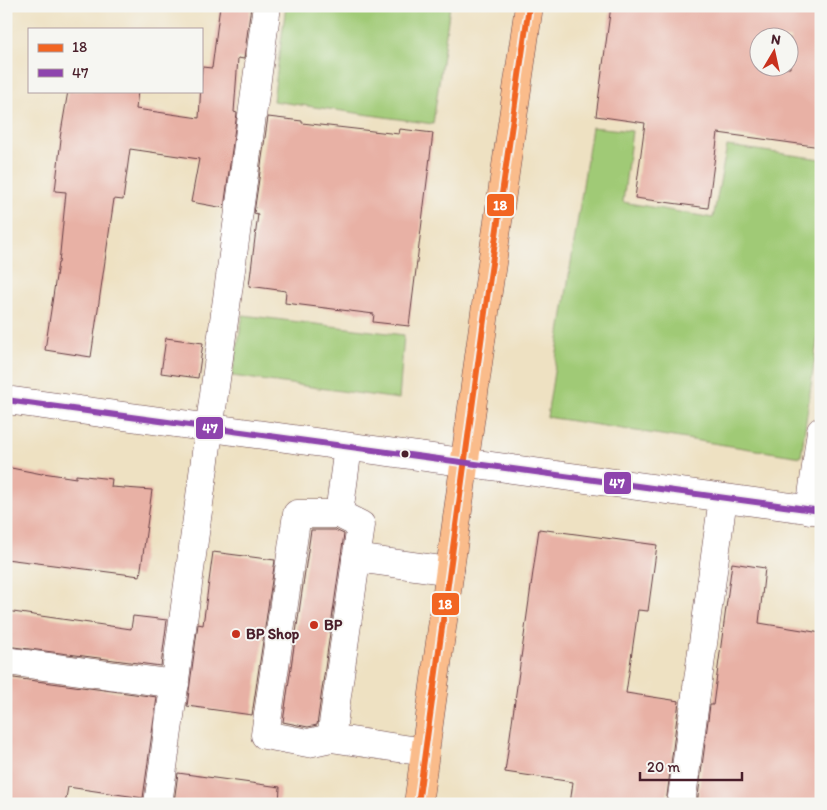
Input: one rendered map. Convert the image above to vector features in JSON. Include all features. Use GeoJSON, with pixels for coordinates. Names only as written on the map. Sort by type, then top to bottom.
{"type":"FeatureCollection","features":[{"type":"Feature","properties":{"kind":"main road"},"geometry":{"type":"LineString","coordinates":[[418,804],[529,6]]}},
{"type":"Feature","properties":{"kind":"street"},"geometry":{"type":"LineString","coordinates":[[158,804],[268,6]]}},
{"type":"Feature","properties":{"kind":"street"},"geometry":{"type":"LineString","coordinates":[[6,400],[815,511],[821,431]]}},
{"type":"Feature","properties":{"kind":"street"},"geometry":{"type":"LineString","coordinates":[[339,514],[348,447]]}},
{"type":"Feature","properties":{"kind":"street"},"geometry":{"type":"LineString","coordinates":[[680,804],[723,498]]}},
{"type":"Feature","properties":{"kind":"street"},"geometry":{"type":"LineString","coordinates":[[331,738],[361,525],[339,514],[297,514],[265,735],[308,744],[331,738],[425,752]]}},
{"type":"Feature","properties":{"kind":"street"},"geometry":{"type":"LineString","coordinates":[[356,558],[450,571]]}},
{"type":"Feature","properties":{"kind":"street"},"geometry":{"type":"LineString","coordinates":[[6,660],[175,684]]}},
{"type":"Feature","properties":{"kind":"green space"},"geometry":{"type":"Polygon","coordinates":[[[286,6],[450,6],[433,124],[273,101],[286,6]]]}},
{"type":"Feature","properties":{"kind":"green space"},"geometry":{"type":"Polygon","coordinates":[[[592,127],[632,131],[623,202],[713,218],[727,146],[821,159],[821,313],[801,457],[547,417],[592,127]]]}},
{"type":"Feature","properties":{"kind":"green space"},"geometry":{"type":"Polygon","coordinates":[[[243,315],[404,335],[399,399],[232,376],[243,315]]]}},
{"type":"Feature","properties":{"kind":"building"},"geometry":{"type":"Polygon","coordinates":[[[220,6],[251,6],[244,59],[238,58],[234,112],[237,113],[224,208],[191,202],[199,159],[130,149],[123,200],[114,199],[91,357],[45,350],[59,263],[66,192],[55,191],[60,138],[68,92],[138,92],[136,109],[199,118],[202,67],[212,68],[220,6]]]}},
{"type":"Feature","properties":{"kind":"building"},"geometry":{"type":"Polygon","coordinates":[[[611,6],[821,6],[821,147],[718,133],[708,208],[635,198],[645,123],[596,116],[611,6]]]}},
{"type":"Feature","properties":{"kind":"building"},"geometry":{"type":"Polygon","coordinates":[[[268,117],[302,121],[302,123],[399,134],[400,129],[433,133],[409,326],[373,322],[374,314],[285,303],[286,291],[249,286],[258,214],[254,213],[268,117]]]}},
{"type":"Feature","properties":{"kind":"building"},"geometry":{"type":"Polygon","coordinates":[[[166,338],[203,343],[198,378],[161,373],[166,338]]]}},
{"type":"Feature","properties":{"kind":"building"},"geometry":{"type":"Polygon","coordinates":[[[6,467],[76,478],[76,475],[112,479],[111,487],[152,490],[140,576],[6,559],[6,467]]]}},
{"type":"Feature","properties":{"kind":"building"},"geometry":{"type":"Polygon","coordinates":[[[539,529],[657,545],[648,611],[638,610],[626,693],[679,701],[666,804],[570,804],[573,782],[505,772],[539,529]]]}},
{"type":"Feature","properties":{"kind":"building","name":"BP"},"geometry":{"type":"Polygon","coordinates":[[[311,530],[335,530],[344,534],[317,725],[308,727],[283,722],[311,530]]]}},
{"type":"Feature","properties":{"kind":"building","name":"BP Shop"},"geometry":{"type":"Polygon","coordinates":[[[213,552],[275,560],[252,715],[187,706],[198,624],[203,625],[213,552]]]}},
{"type":"Feature","properties":{"kind":"building"},"geometry":{"type":"Polygon","coordinates":[[[732,563],[765,568],[759,623],[821,633],[821,804],[697,804],[710,705],[713,705],[732,563]]]}},
{"type":"Feature","properties":{"kind":"building"},"geometry":{"type":"Polygon","coordinates":[[[6,611],[131,629],[133,616],[167,620],[161,666],[6,646],[6,611]]]}},
{"type":"Feature","properties":{"kind":"building"},"geometry":{"type":"Polygon","coordinates":[[[6,677],[157,697],[143,798],[68,787],[65,804],[6,804],[6,677]]]}},
{"type":"Feature","properties":{"kind":"building"},"geometry":{"type":"Polygon","coordinates":[[[178,773],[280,787],[279,804],[187,804],[174,802],[178,773]]]}},
{"type":"Feature","properties":{"kind":"transit line","name":"18"},"geometry":{"type":"LineString","coordinates":[[418,804],[529,6]]}},
{"type":"Feature","properties":{"kind":"transit line","name":"47"},"geometry":{"type":"LineString","coordinates":[[6,400],[821,511]]}},
{"type":"Feature","properties":{"kind":"place","name":"BP"},"geometry":{"type":"Point","coordinates":[314,625]}},
{"type":"Feature","properties":{"kind":"place","name":"BP Shop"},"geometry":{"type":"Point","coordinates":[236,634]}}]}
